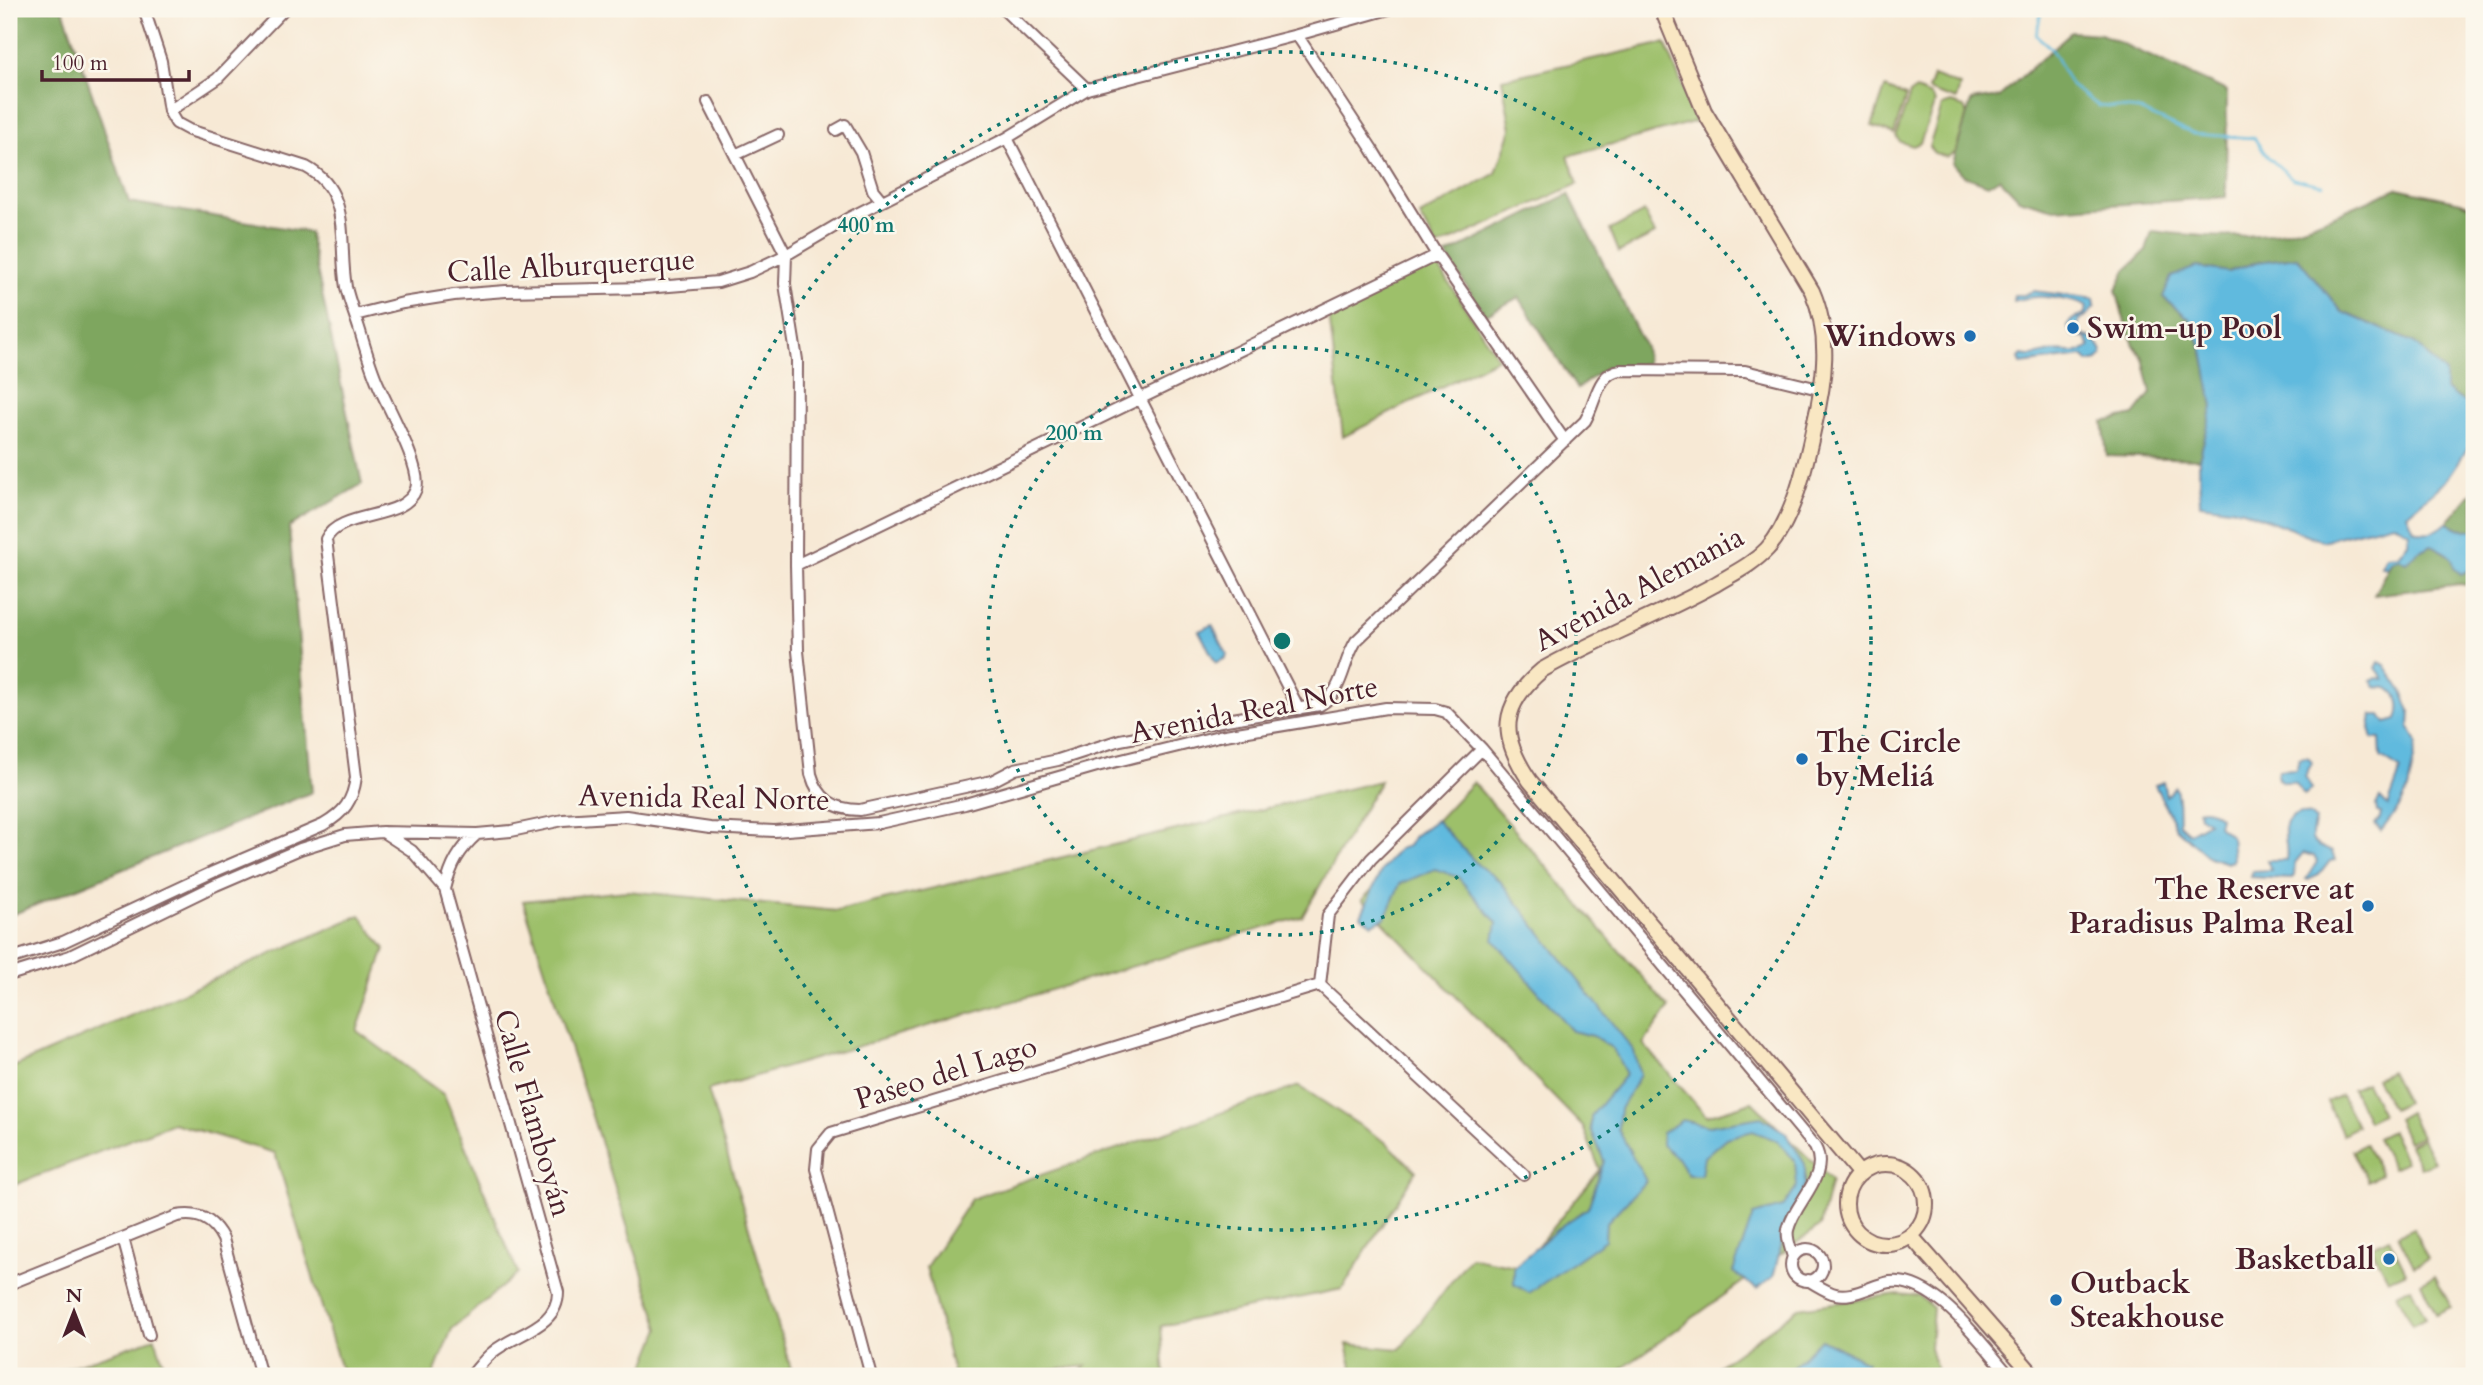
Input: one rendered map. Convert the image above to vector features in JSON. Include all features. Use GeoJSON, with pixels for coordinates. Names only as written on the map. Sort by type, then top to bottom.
{"type":"FeatureCollection","features":[{"type":"Feature","properties":{"kind":"street"},"geometry":{"type":"LineString","coordinates":[[9,959],[63,942],[213,872],[323,825],[337,817],[348,806],[356,777],[326,538],[335,528],[407,502],[417,487],[416,470],[377,383],[346,288],[339,211],[329,184],[306,167],[188,130],[176,123],[169,111],[161,61],[144,9]]}},
{"type":"Feature","properties":{"kind":"street"},"geometry":{"type":"LineString","coordinates":[[169,111],[217,79],[284,9]]}},
{"type":"Feature","properties":{"kind":"street"},"geometry":{"type":"LineString","coordinates":[[1003,9],[1087,89]]}},
{"type":"Feature","properties":{"kind":"street","name":"Calle Alburquerque"},"geometry":{"type":"LineString","coordinates":[[355,315],[403,303],[454,295],[645,288],[718,282],[750,272],[786,255],[882,201],[1007,138],[1087,89],[1389,9]]}},
{"type":"Feature","properties":{"kind":"street","name":"Avenida Alemania"},"geometry":{"type":"LineString","coordinates":[[1662,9],[1704,111],[1819,308],[1824,325],[1823,390],[1800,486],[1779,533],[1768,548],[1737,572],[1691,597],[1542,670],[1526,684],[1512,704],[1508,740],[1518,764],[1530,781],[1860,1174]]}},
{"type":"Feature","properties":{"kind":"street"},"geometry":{"type":"LineString","coordinates":[[1297,35],[1437,255],[1565,441]]}},
{"type":"Feature","properties":{"kind":"street"},"geometry":{"type":"LineString","coordinates":[[708,102],[786,255],[785,284],[797,360],[796,565],[799,651],[811,774],[814,787],[822,798],[833,806],[846,810],[860,810],[992,781],[1015,769],[1058,760],[1119,740],[1320,705],[1329,700],[1336,691],[1348,653],[1356,641],[1585,421],[1603,380],[1616,370],[1745,371],[1823,390]]}},
{"type":"Feature","properties":{"kind":"street"},"geometry":{"type":"LineString","coordinates":[[836,130],[845,125],[861,152],[873,190],[882,201]]}},
{"type":"Feature","properties":{"kind":"street"},"geometry":{"type":"LineString","coordinates":[[735,155],[778,135]]}},
{"type":"Feature","properties":{"kind":"street"},"geometry":{"type":"LineString","coordinates":[[1007,138],[1299,709]]}},
{"type":"Feature","properties":{"kind":"street"},"geometry":{"type":"LineString","coordinates":[[796,565],[1437,255]]}},
{"type":"Feature","properties":{"kind":"street","name":"Avenida Real Norte"},"geometry":{"type":"LineString","coordinates":[[9,975],[70,956],[216,885],[300,849],[345,835],[382,832],[477,834],[512,831],[562,820],[626,816],[710,828],[761,830],[879,823],[965,804],[1097,766],[1219,736],[1386,708],[1435,709],[1446,712],[1482,749],[1815,1147],[1819,1167],[1789,1225],[1789,1243],[1793,1257]]}},
{"type":"Feature","properties":{"kind":"street"},"geometry":{"type":"LineString","coordinates":[[1482,749],[1371,859],[1328,915],[1320,985],[1524,1175]]}},
{"type":"Feature","properties":{"kind":"street"},"geometry":{"type":"LineString","coordinates":[[382,832],[412,851],[444,889]]}},
{"type":"Feature","properties":{"kind":"street"},"geometry":{"type":"LineString","coordinates":[[444,889],[450,868],[461,848],[477,834]]}},
{"type":"Feature","properties":{"kind":"street","name":"Calle Flamboyán"},"geometry":{"type":"LineString","coordinates":[[444,889],[558,1292],[554,1312],[545,1321],[493,1352],[471,1376]]}},
{"type":"Feature","properties":{"kind":"street","name":"Paseo del Lago"},"geometry":{"type":"LineString","coordinates":[[871,1376],[816,1169],[818,1149],[831,1133],[1320,985]]}},
{"type":"Feature","properties":{"kind":"street"},"geometry":{"type":"LineString","coordinates":[[1891,1164],[1912,1173],[1925,1194],[1924,1217],[1911,1236],[1890,1244],[1878,1244],[1858,1234],[1850,1223],[1846,1202],[1852,1182],[1860,1174],[1869,1168],[1891,1164]]}},
{"type":"Feature","properties":{"kind":"street"},"geometry":{"type":"LineString","coordinates":[[9,1284],[177,1216],[199,1215],[218,1228],[223,1239],[261,1376]]}},
{"type":"Feature","properties":{"kind":"street"},"geometry":{"type":"LineString","coordinates":[[1911,1236],[2034,1376]]}},
{"type":"Feature","properties":{"kind":"street"},"geometry":{"type":"LineString","coordinates":[[124,1238],[149,1335]]}},
{"type":"Feature","properties":{"kind":"street"},"geometry":{"type":"LineString","coordinates":[[1789,1243],[1802,1249],[1811,1249],[1820,1255],[1820,1274],[1825,1290]]}},
{"type":"Feature","properties":{"kind":"street"},"geometry":{"type":"LineString","coordinates":[[1802,1249],[1793,1257],[1791,1263],[1794,1274],[1832,1293],[1847,1295],[1891,1282],[1906,1282],[1919,1286],[1955,1314],[2010,1376]]}},
{"type":"Feature","properties":{"kind":"street"},"geometry":{"type":"LineString","coordinates":[[1808,1280],[1820,1274]]}},
{"type":"Feature","properties":{"kind":"green space"},"geometry":{"type":"Polygon","coordinates":[[[9,9],[63,9],[129,202],[309,232],[362,484],[289,527],[312,792],[9,916],[9,9]]]}},
{"type":"Feature","properties":{"kind":"green space"},"geometry":{"type":"Polygon","coordinates":[[[2071,32],[2101,34],[2227,91],[2226,197],[2054,209],[2019,199],[1999,178],[1988,185],[1964,176],[1953,163],[1971,101],[1999,97],[2071,32]]]}},
{"type":"Feature","properties":{"kind":"green space"},"geometry":{"type":"Polygon","coordinates":[[[1665,43],[1697,121],[1568,156],[1578,184],[1437,247],[1420,216],[1496,173],[1511,129],[1502,79],[1665,43]]]}},
{"type":"Feature","properties":{"kind":"green space"},"geometry":{"type":"Polygon","coordinates":[[[1933,76],[1960,86],[1956,100],[1928,90],[1933,76]]]}},
{"type":"Feature","properties":{"kind":"green space"},"geometry":{"type":"Polygon","coordinates":[[[1885,88],[1906,96],[1894,134],[1872,126],[1885,88]]]}},
{"type":"Feature","properties":{"kind":"green space"},"geometry":{"type":"Polygon","coordinates":[[[1916,90],[1931,96],[1935,102],[1920,143],[1913,146],[1900,142],[1896,136],[1910,94],[1916,90]]]}},
{"type":"Feature","properties":{"kind":"green space"},"geometry":{"type":"Polygon","coordinates":[[[1951,103],[1964,107],[1967,114],[1955,153],[1947,157],[1934,153],[1929,147],[1942,106],[1951,103]]]}},
{"type":"Feature","properties":{"kind":"green space"},"geometry":{"type":"Polygon","coordinates":[[[2397,188],[2461,202],[2474,208],[2474,409],[2445,389],[2415,343],[2342,312],[2297,257],[2257,262],[2228,272],[2196,267],[2163,297],[2190,319],[2203,351],[2214,407],[2199,459],[2107,456],[2103,422],[2134,415],[2151,393],[2143,358],[2125,323],[2116,290],[2126,270],[2146,251],[2152,231],[2246,236],[2284,231],[2326,219],[2397,188]]]}},
{"type":"Feature","properties":{"kind":"green space"},"geometry":{"type":"Polygon","coordinates":[[[1569,194],[1645,347],[1647,364],[1605,368],[1577,389],[1519,297],[1485,315],[1446,255],[1569,194]]]}},
{"type":"Feature","properties":{"kind":"green space"},"geometry":{"type":"Polygon","coordinates":[[[1644,212],[1655,234],[1619,252],[1610,230],[1644,212]]]}},
{"type":"Feature","properties":{"kind":"green space"},"geometry":{"type":"Polygon","coordinates":[[[1434,260],[1498,358],[1343,437],[1329,314],[1434,260]]]}},
{"type":"Feature","properties":{"kind":"green space"},"geometry":{"type":"Polygon","coordinates":[[[2474,490],[2474,530],[2465,531],[2447,523],[2474,490]]]}},
{"type":"Feature","properties":{"kind":"green space"},"geometry":{"type":"Polygon","coordinates":[[[2431,545],[2474,570],[2474,586],[2460,584],[2374,595],[2392,560],[2399,558],[2406,562],[2431,545]]]}},
{"type":"Feature","properties":{"kind":"green space"},"geometry":{"type":"Polygon","coordinates":[[[1380,781],[1302,917],[708,1090],[793,1376],[641,1376],[660,1328],[523,901],[627,891],[838,911],[1380,781]]]}},
{"type":"Feature","properties":{"kind":"green space"},"geometry":{"type":"Polygon","coordinates":[[[1473,782],[1669,1008],[1643,1044],[1706,1116],[1752,1102],[1831,1180],[1820,1226],[1612,1376],[1354,1376],[1347,1344],[1400,1349],[1470,1257],[1520,1267],[1600,1170],[1583,1127],[1362,900],[1473,782]]]}},
{"type":"Feature","properties":{"kind":"green space"},"geometry":{"type":"Polygon","coordinates":[[[360,915],[385,949],[357,1031],[444,1095],[518,1273],[452,1329],[433,1376],[343,1376],[275,1153],[173,1123],[9,1187],[9,1069],[360,915]]]}},
{"type":"Feature","properties":{"kind":"green space"},"geometry":{"type":"Polygon","coordinates":[[[2390,1071],[2406,1102],[2392,1109],[2376,1078],[2390,1071]]]}},
{"type":"Feature","properties":{"kind":"green space"},"geometry":{"type":"Polygon","coordinates":[[[2366,1083],[2382,1114],[2368,1121],[2352,1089],[2366,1083]]]}},
{"type":"Feature","properties":{"kind":"green space"},"geometry":{"type":"Polygon","coordinates":[[[1299,1086],[1387,1143],[1416,1171],[1342,1289],[1161,1326],[1165,1376],[1076,1376],[1086,1366],[998,1376],[954,1376],[926,1267],[971,1199],[1299,1086]]]}},
{"type":"Feature","properties":{"kind":"green space"},"geometry":{"type":"Polygon","coordinates":[[[2341,1095],[2357,1126],[2343,1134],[2327,1102],[2341,1095]]]}},
{"type":"Feature","properties":{"kind":"green space"},"geometry":{"type":"Polygon","coordinates":[[[2409,1112],[2421,1136],[2408,1142],[2397,1119],[2409,1112]]]}},
{"type":"Feature","properties":{"kind":"green space"},"geometry":{"type":"Polygon","coordinates":[[[2391,1131],[2406,1162],[2393,1168],[2377,1138],[2391,1131]]]}},
{"type":"Feature","properties":{"kind":"green space"},"geometry":{"type":"Polygon","coordinates":[[[2422,1138],[2434,1162],[2421,1168],[2409,1145],[2422,1138]]]}},
{"type":"Feature","properties":{"kind":"green space"},"geometry":{"type":"Polygon","coordinates":[[[2365,1144],[2381,1174],[2368,1181],[2352,1151],[2365,1144]]]}},
{"type":"Feature","properties":{"kind":"green space"},"geometry":{"type":"Polygon","coordinates":[[[2413,1228],[2428,1259],[2414,1266],[2398,1235],[2413,1228]]]}},
{"type":"Feature","properties":{"kind":"green space","name":"Basketball"},"geometry":{"type":"Polygon","coordinates":[[[2389,1238],[2406,1272],[2388,1280],[2371,1247],[2389,1238]]]}},
{"type":"Feature","properties":{"kind":"green space"},"geometry":{"type":"Polygon","coordinates":[[[2435,1276],[2451,1307],[2436,1314],[2421,1283],[2435,1276]]]}},
{"type":"Feature","properties":{"kind":"green space"},"geometry":{"type":"Polygon","coordinates":[[[2411,1287],[2426,1318],[2412,1325],[2397,1294],[2411,1287]]]}},
{"type":"Feature","properties":{"kind":"green space"},"geometry":{"type":"Polygon","coordinates":[[[1898,1294],[1919,1296],[1933,1308],[1930,1348],[1938,1376],[1705,1376],[1799,1308],[1898,1294]]]}},
{"type":"Feature","properties":{"kind":"green space"},"geometry":{"type":"Polygon","coordinates":[[[155,1338],[168,1376],[44,1376],[155,1338]]]}},
{"type":"Feature","properties":{"kind":"water"},"geometry":{"type":"Polygon","coordinates":[[[2297,257],[2342,312],[2415,343],[2445,373],[2445,389],[2474,409],[2474,443],[2445,482],[2407,514],[2414,530],[2423,533],[2431,532],[2447,523],[2465,531],[2474,530],[2474,570],[2461,574],[2454,568],[2449,556],[2431,545],[2406,562],[2399,558],[2392,560],[2386,568],[2381,566],[2386,556],[2398,555],[2408,543],[2409,532],[2393,523],[2322,541],[2243,510],[2200,504],[2199,459],[2213,407],[2203,351],[2190,319],[2163,297],[2171,277],[2196,267],[2228,272],[2257,262],[2297,257]]]}},
{"type":"Feature","properties":{"kind":"water","name":"Swim-up Pool"},"geometry":{"type":"Polygon","coordinates":[[[2033,291],[2094,299],[2095,306],[2087,316],[2079,320],[2078,328],[2082,335],[2098,344],[2102,355],[2098,360],[2089,362],[2083,356],[2021,364],[2019,358],[2022,355],[2076,352],[2090,347],[2086,338],[2073,336],[2068,328],[2070,322],[2084,315],[2087,307],[2047,297],[2013,301],[2014,295],[2033,291]]]}},
{"type":"Feature","properties":{"kind":"water"},"geometry":{"type":"Polygon","coordinates":[[[1212,625],[1227,654],[1226,658],[1216,663],[1199,631],[1212,625]]]}},
{"type":"Feature","properties":{"kind":"water"},"geometry":{"type":"Polygon","coordinates":[[[2379,662],[2385,665],[2402,691],[2410,711],[2409,726],[2417,743],[2408,790],[2401,805],[2381,831],[2375,824],[2381,813],[2377,812],[2376,805],[2380,798],[2388,806],[2401,770],[2381,757],[2380,739],[2373,739],[2370,728],[2372,715],[2381,715],[2386,723],[2397,720],[2399,711],[2395,693],[2387,688],[2375,687],[2371,681],[2384,679],[2376,668],[2379,662]]]}},
{"type":"Feature","properties":{"kind":"water"},"geometry":{"type":"Polygon","coordinates":[[[2309,758],[2312,763],[2305,776],[2312,789],[2304,795],[2294,782],[2284,782],[2278,779],[2277,774],[2279,770],[2296,769],[2299,759],[2309,758]]]}},
{"type":"Feature","properties":{"kind":"water"},"geometry":{"type":"Polygon","coordinates":[[[2163,782],[2166,796],[2175,787],[2179,824],[2189,833],[2208,822],[2199,816],[2198,810],[2210,810],[2220,817],[2218,826],[2231,836],[2233,860],[2227,863],[2209,857],[2176,828],[2155,785],[2163,782]]]}},
{"type":"Feature","properties":{"kind":"water"},"geometry":{"type":"Polygon","coordinates":[[[2300,813],[2310,815],[2315,820],[2313,842],[2332,852],[2335,860],[2330,861],[2319,875],[2308,880],[2306,879],[2317,862],[2314,856],[2303,853],[2295,863],[2294,876],[2291,879],[2251,877],[2253,871],[2271,870],[2267,860],[2286,860],[2285,827],[2292,817],[2300,813]]]}},
{"type":"Feature","properties":{"kind":"water"},"geometry":{"type":"Polygon","coordinates":[[[1436,820],[1478,865],[1500,881],[1634,1051],[1640,1075],[1620,1109],[1618,1129],[1646,1181],[1606,1223],[1605,1240],[1529,1293],[1514,1284],[1514,1267],[1561,1226],[1588,1208],[1604,1161],[1591,1129],[1591,1116],[1626,1074],[1613,1049],[1593,1036],[1572,1031],[1494,940],[1497,923],[1458,877],[1435,869],[1400,884],[1385,918],[1372,924],[1361,916],[1381,871],[1398,849],[1408,846],[1414,836],[1436,820]]]}},
{"type":"Feature","properties":{"kind":"water"},"geometry":{"type":"Polygon","coordinates":[[[1761,1117],[1786,1133],[1805,1164],[1805,1184],[1786,1228],[1773,1277],[1757,1289],[1733,1272],[1753,1215],[1783,1207],[1797,1186],[1795,1161],[1778,1141],[1753,1131],[1726,1138],[1704,1157],[1701,1175],[1688,1175],[1677,1158],[1662,1145],[1662,1133],[1682,1120],[1709,1126],[1761,1117]]]}},
{"type":"Feature","properties":{"kind":"water"},"geometry":{"type":"Polygon","coordinates":[[[1821,1339],[1867,1362],[1859,1376],[1784,1376],[1821,1339]]]}},
{"type":"Feature","properties":{"kind":"waterway"},"geometry":{"type":"LineString","coordinates":[[2042,9],[2036,35],[2051,48],[2071,86],[2099,106],[2139,110],[2193,134],[2254,138],[2268,157],[2293,179],[2323,185]]}},
{"type":"Feature","properties":{"kind":"place","name":"Swim-up Pool"},"geometry":{"type":"Point","coordinates":[2073,328]}},
{"type":"Feature","properties":{"kind":"place","name":"Windows"},"geometry":{"type":"Point","coordinates":[1970,336]}},
{"type":"Feature","properties":{"kind":"place","name":"The Circle by Meliá"},"geometry":{"type":"Point","coordinates":[1802,759]}},
{"type":"Feature","properties":{"kind":"place","name":"The Reserve at Paradisus Palma Real"},"geometry":{"type":"Point","coordinates":[2368,906]}},
{"type":"Feature","properties":{"kind":"place","name":"Basketball"},"geometry":{"type":"Point","coordinates":[2389,1259]}},
{"type":"Feature","properties":{"kind":"place","name":"Outback Steakhouse"},"geometry":{"type":"Point","coordinates":[2056,1300]}}]}
